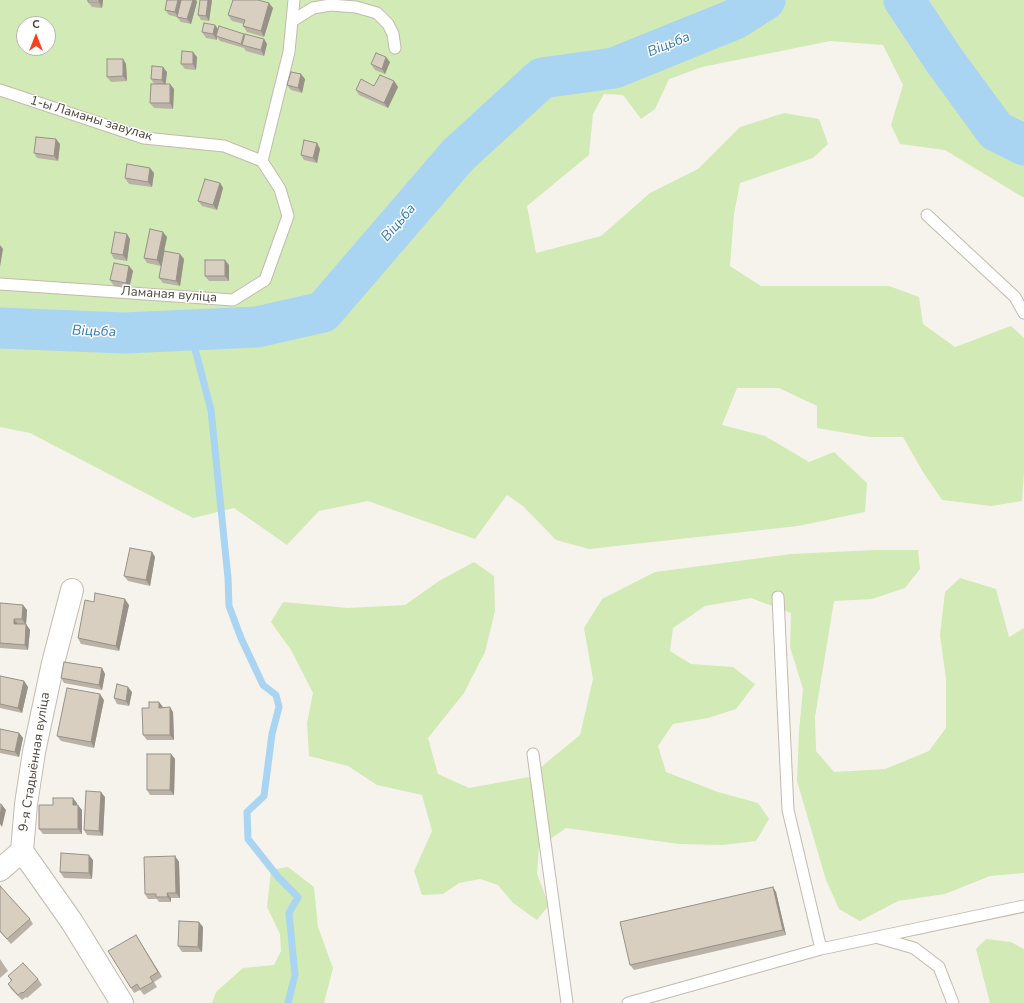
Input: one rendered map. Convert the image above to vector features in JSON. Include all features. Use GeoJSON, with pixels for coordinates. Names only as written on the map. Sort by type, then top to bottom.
{"type":"FeatureCollection","features":[{"type":"Feature","properties":{"kind":"street","name":"9-я Стадыённая вуліца"},"geometry":{"type":"LineString","coordinates":[[72,590],[53,663],[34,752],[26,804],[22,851],[72,922],[116,1001]]}},
{"type":"Feature","properties":{"kind":"street"},"geometry":{"type":"LineString","coordinates":[[0,870],[22,851]]}},
{"type":"Feature","properties":{"kind":"lane"},"geometry":{"type":"LineString","coordinates":[[262,162],[289,52],[294,0]]}},
{"type":"Feature","properties":{"kind":"lane"},"geometry":{"type":"LineString","coordinates":[[292,21],[313,8],[330,5],[356,7],[377,13],[388,24],[393,34],[395,48]]}},
{"type":"Feature","properties":{"kind":"lane","name":"1-ы Ламаны завулак"},"geometry":{"type":"LineString","coordinates":[[0,90],[144,138],[224,146],[262,162]]}},
{"type":"Feature","properties":{"kind":"lane","name":"Ламаная вуліца"},"geometry":{"type":"LineString","coordinates":[[0,284],[233,300],[265,280],[288,216],[280,189],[262,162]]}},
{"type":"Feature","properties":{"kind":"lane"},"geometry":{"type":"LineString","coordinates":[[927,215],[1015,297],[1024,313]]}},
{"type":"Feature","properties":{"kind":"lane"},"geometry":{"type":"LineString","coordinates":[[778,597],[788,810],[821,949]]}},
{"type":"Feature","properties":{"kind":"lane"},"geometry":{"type":"LineString","coordinates":[[533,754],[567,1003]]}},
{"type":"Feature","properties":{"kind":"lane"},"geometry":{"type":"LineString","coordinates":[[628,1003],[821,949],[1024,906]]}},
{"type":"Feature","properties":{"kind":"lane"},"geometry":{"type":"LineString","coordinates":[[877,937],[914,948],[939,967],[953,1003]]}},
{"type":"Feature","properties":{"kind":"green space"},"geometry":{"type":"Polygon","coordinates":[[[0,0],[1024,0],[1024,198],[945,150],[900,144],[891,125],[903,85],[883,45],[830,41],[702,67],[669,79],[655,109],[641,119],[623,95],[604,94],[593,114],[589,155],[527,206],[536,253],[601,236],[650,193],[698,169],[740,127],[784,113],[819,119],[828,144],[813,158],[740,183],[734,214],[730,266],[761,286],[889,286],[919,297],[923,324],[955,347],[1011,326],[1024,338],[1024,472],[1022,501],[991,506],[942,500],[923,472],[903,437],[870,437],[817,428],[817,406],[779,388],[737,388],[722,425],[765,436],[809,462],[834,452],[867,483],[865,512],[798,526],[589,549],[556,540],[523,506],[507,495],[475,539],[368,501],[319,511],[287,545],[234,508],[193,518],[30,433],[0,427],[0,0]]]}},
{"type":"Feature","properties":{"kind":"green space"},"geometry":{"type":"Polygon","coordinates":[[[875,550],[918,550],[920,569],[905,588],[872,599],[834,601],[815,717],[816,751],[834,772],[885,769],[929,751],[946,728],[946,679],[940,635],[945,592],[960,578],[996,589],[1009,637],[1024,628],[1024,873],[990,876],[945,894],[898,901],[860,921],[839,909],[826,880],[797,781],[803,689],[790,647],[791,613],[751,598],[705,606],[673,628],[670,651],[691,664],[733,667],[755,684],[736,709],[708,718],[673,724],[658,746],[666,772],[718,792],[758,803],[769,819],[756,841],[723,845],[679,844],[566,828],[539,847],[537,874],[549,905],[537,920],[513,903],[498,885],[480,879],[459,883],[443,894],[422,895],[414,871],[432,831],[422,795],[377,785],[348,766],[309,756],[307,723],[313,693],[291,650],[271,622],[283,602],[348,608],[405,605],[439,581],[474,562],[494,576],[495,611],[485,652],[464,693],[428,738],[438,774],[469,788],[529,777],[580,735],[593,679],[584,628],[602,599],[655,572],[791,554],[875,550]]]}},
{"type":"Feature","properties":{"kind":"green space"},"geometry":{"type":"Polygon","coordinates":[[[288,867],[314,887],[318,927],[333,968],[324,1003],[212,1003],[216,992],[243,968],[274,965],[281,951],[280,934],[267,907],[271,870],[288,867]]]}},
{"type":"Feature","properties":{"kind":"green space"},"geometry":{"type":"Polygon","coordinates":[[[986,939],[1011,942],[1024,949],[1024,1003],[990,1003],[976,949],[986,939]]]}},
{"type":"Feature","properties":{"kind":"building"},"geometry":{"type":"Polygon","coordinates":[[[88,0],[99,0],[99,2],[88,2],[88,0]]]}},
{"type":"Feature","properties":{"kind":"building"},"geometry":{"type":"Polygon","coordinates":[[[167,0],[178,0],[175,12],[165,10],[167,0]]]}},
{"type":"Feature","properties":{"kind":"building"},"geometry":{"type":"Polygon","coordinates":[[[181,0],[193,0],[187,19],[177,17],[181,0]]]}},
{"type":"Feature","properties":{"kind":"building"},"geometry":{"type":"Polygon","coordinates":[[[200,0],[208,0],[206,16],[198,15],[200,0]]]}},
{"type":"Feature","properties":{"kind":"building"},"geometry":{"type":"Polygon","coordinates":[[[233,0],[258,0],[269,3],[261,31],[243,26],[245,20],[228,15],[233,0]]]}},
{"type":"Feature","properties":{"kind":"building"},"geometry":{"type":"Polygon","coordinates":[[[204,23],[215,25],[213,34],[202,32],[204,23]]]}},
{"type":"Feature","properties":{"kind":"building"},"geometry":{"type":"Polygon","coordinates":[[[219,26],[244,34],[241,44],[216,36],[219,26]]]}},
{"type":"Feature","properties":{"kind":"building"},"geometry":{"type":"Polygon","coordinates":[[[245,34],[264,39],[261,50],[242,45],[245,34]]]}},
{"type":"Feature","properties":{"kind":"building"},"geometry":{"type":"Polygon","coordinates":[[[182,51],[193,52],[193,64],[181,64],[182,51]]]}},
{"type":"Feature","properties":{"kind":"building"},"geometry":{"type":"Polygon","coordinates":[[[376,53],[386,57],[382,69],[371,64],[376,53]]]}},
{"type":"Feature","properties":{"kind":"building"},"geometry":{"type":"Polygon","coordinates":[[[107,59],[123,59],[123,76],[107,77],[107,59]]]}},
{"type":"Feature","properties":{"kind":"building"},"geometry":{"type":"Polygon","coordinates":[[[152,66],[163,67],[162,80],[151,79],[152,66]]]}},
{"type":"Feature","properties":{"kind":"building"},"geometry":{"type":"Polygon","coordinates":[[[291,72],[301,74],[298,88],[287,85],[291,72]]]}},
{"type":"Feature","properties":{"kind":"building"},"geometry":{"type":"Polygon","coordinates":[[[380,75],[394,81],[384,103],[356,90],[361,79],[374,86],[380,75]]]}},
{"type":"Feature","properties":{"kind":"building"},"geometry":{"type":"Polygon","coordinates":[[[151,84],[170,84],[170,103],[150,103],[151,84]]]}},
{"type":"Feature","properties":{"kind":"building"},"geometry":{"type":"Polygon","coordinates":[[[36,137],[56,139],[54,156],[34,153],[36,137]]]}},
{"type":"Feature","properties":{"kind":"building"},"geometry":{"type":"Polygon","coordinates":[[[304,140],[317,143],[313,158],[301,155],[304,140]]]}},
{"type":"Feature","properties":{"kind":"building"},"geometry":{"type":"Polygon","coordinates":[[[127,164],[150,168],[148,182],[125,178],[127,164]]]}},
{"type":"Feature","properties":{"kind":"building"},"geometry":{"type":"Polygon","coordinates":[[[205,179],[220,183],[213,205],[198,201],[205,179]]]}},
{"type":"Feature","properties":{"kind":"building"},"geometry":{"type":"Polygon","coordinates":[[[150,229],[163,232],[157,260],[144,258],[150,229]]]}},
{"type":"Feature","properties":{"kind":"building"},"geometry":{"type":"Polygon","coordinates":[[[115,232],[127,234],[123,255],[111,253],[115,232]]]}},
{"type":"Feature","properties":{"kind":"building"},"geometry":{"type":"Polygon","coordinates":[[[164,251],[180,254],[176,281],[159,278],[164,251]]]}},
{"type":"Feature","properties":{"kind":"building"},"geometry":{"type":"Polygon","coordinates":[[[205,260],[225,260],[225,276],[205,276],[205,260]]]}},
{"type":"Feature","properties":{"kind":"building"},"geometry":{"type":"Polygon","coordinates":[[[114,263],[129,266],[126,283],[110,280],[114,263]]]}},
{"type":"Feature","properties":{"kind":"building"},"geometry":{"type":"Polygon","coordinates":[[[130,548],[152,552],[146,580],[124,576],[130,548]]]}},
{"type":"Feature","properties":{"kind":"building"},"geometry":{"type":"Polygon","coordinates":[[[95,593],[125,599],[116,646],[78,638],[85,600],[94,602],[95,593]]]}},
{"type":"Feature","properties":{"kind":"building"},"geometry":{"type":"Polygon","coordinates":[[[0,603],[23,605],[22,619],[14,619],[14,624],[26,624],[25,645],[0,643],[0,603]]]}},
{"type":"Feature","properties":{"kind":"building"},"geometry":{"type":"Polygon","coordinates":[[[64,662],[102,668],[99,685],[61,678],[64,662]]]}},
{"type":"Feature","properties":{"kind":"building"},"geometry":{"type":"Polygon","coordinates":[[[0,676],[24,681],[18,708],[0,704],[0,676]]]}},
{"type":"Feature","properties":{"kind":"building"},"geometry":{"type":"Polygon","coordinates":[[[117,684],[128,687],[126,701],[114,698],[117,684]]]}},
{"type":"Feature","properties":{"kind":"building"},"geometry":{"type":"Polygon","coordinates":[[[67,688],[100,694],[91,742],[57,736],[67,688]]]}},
{"type":"Feature","properties":{"kind":"building"},"geometry":{"type":"Polygon","coordinates":[[[149,702],[159,702],[159,708],[170,707],[170,735],[143,735],[142,708],[149,708],[149,702]]]}},
{"type":"Feature","properties":{"kind":"building"},"geometry":{"type":"Polygon","coordinates":[[[0,729],[19,733],[15,752],[0,749],[0,729]]]}},
{"type":"Feature","properties":{"kind":"building"},"geometry":{"type":"Polygon","coordinates":[[[147,754],[171,754],[170,790],[147,790],[147,754]]]}},
{"type":"Feature","properties":{"kind":"building"},"geometry":{"type":"Polygon","coordinates":[[[86,791],[101,792],[99,831],[84,830],[86,791]]]}},
{"type":"Feature","properties":{"kind":"building"},"geometry":{"type":"Polygon","coordinates":[[[53,798],[73,798],[73,805],[78,805],[78,829],[39,829],[39,805],[53,805],[53,798]]]}},
{"type":"Feature","properties":{"kind":"building"},"geometry":{"type":"Polygon","coordinates":[[[0,804],[2,805],[0,816],[0,804]]]}},
{"type":"Feature","properties":{"kind":"building"},"geometry":{"type":"Polygon","coordinates":[[[61,853],[89,855],[89,873],[60,872],[61,853]]]}},
{"type":"Feature","properties":{"kind":"building"},"geometry":{"type":"Polygon","coordinates":[[[175,856],[176,893],[167,893],[168,897],[156,897],[156,894],[145,894],[144,857],[175,856]]]}},
{"type":"Feature","properties":{"kind":"building"},"geometry":{"type":"Polygon","coordinates":[[[0,886],[30,919],[7,939],[0,931],[0,886]]]}},
{"type":"Feature","properties":{"kind":"building"},"geometry":{"type":"Polygon","coordinates":[[[773,887],[783,930],[630,965],[620,922],[773,887]]]}},
{"type":"Feature","properties":{"kind":"building"},"geometry":{"type":"Polygon","coordinates":[[[179,921],[199,922],[198,947],[178,946],[179,921]]]}},
{"type":"Feature","properties":{"kind":"building"},"geometry":{"type":"Polygon","coordinates":[[[136,935],[158,972],[150,977],[153,982],[140,989],[137,984],[131,988],[108,951],[136,935]]]}},
{"type":"Feature","properties":{"kind":"building"},"geometry":{"type":"Polygon","coordinates":[[[23,963],[38,979],[23,993],[22,992],[18,995],[8,984],[12,980],[8,976],[23,963]]]}},
{"type":"Feature","properties":{"kind":"waterway","name":"Віцьба"},"geometry":{"type":"LineString","coordinates":[[0,328],[124,333],[257,327],[323,312],[458,155],[542,78],[614,68],[735,19],[765,0]]}},
{"type":"Feature","properties":{"kind":"waterway","name":"Віцьба"},"geometry":{"type":"LineString","coordinates":[[904,0],[944,60],[996,131],[1024,145]]}},
{"type":"Feature","properties":{"kind":"waterway"},"geometry":{"type":"LineString","coordinates":[[190,330],[211,410],[228,578],[229,606],[241,638],[263,685],[276,695],[279,707],[272,734],[264,796],[247,812],[248,839],[279,878],[298,897],[289,913],[295,975],[288,1003]]}}]}
